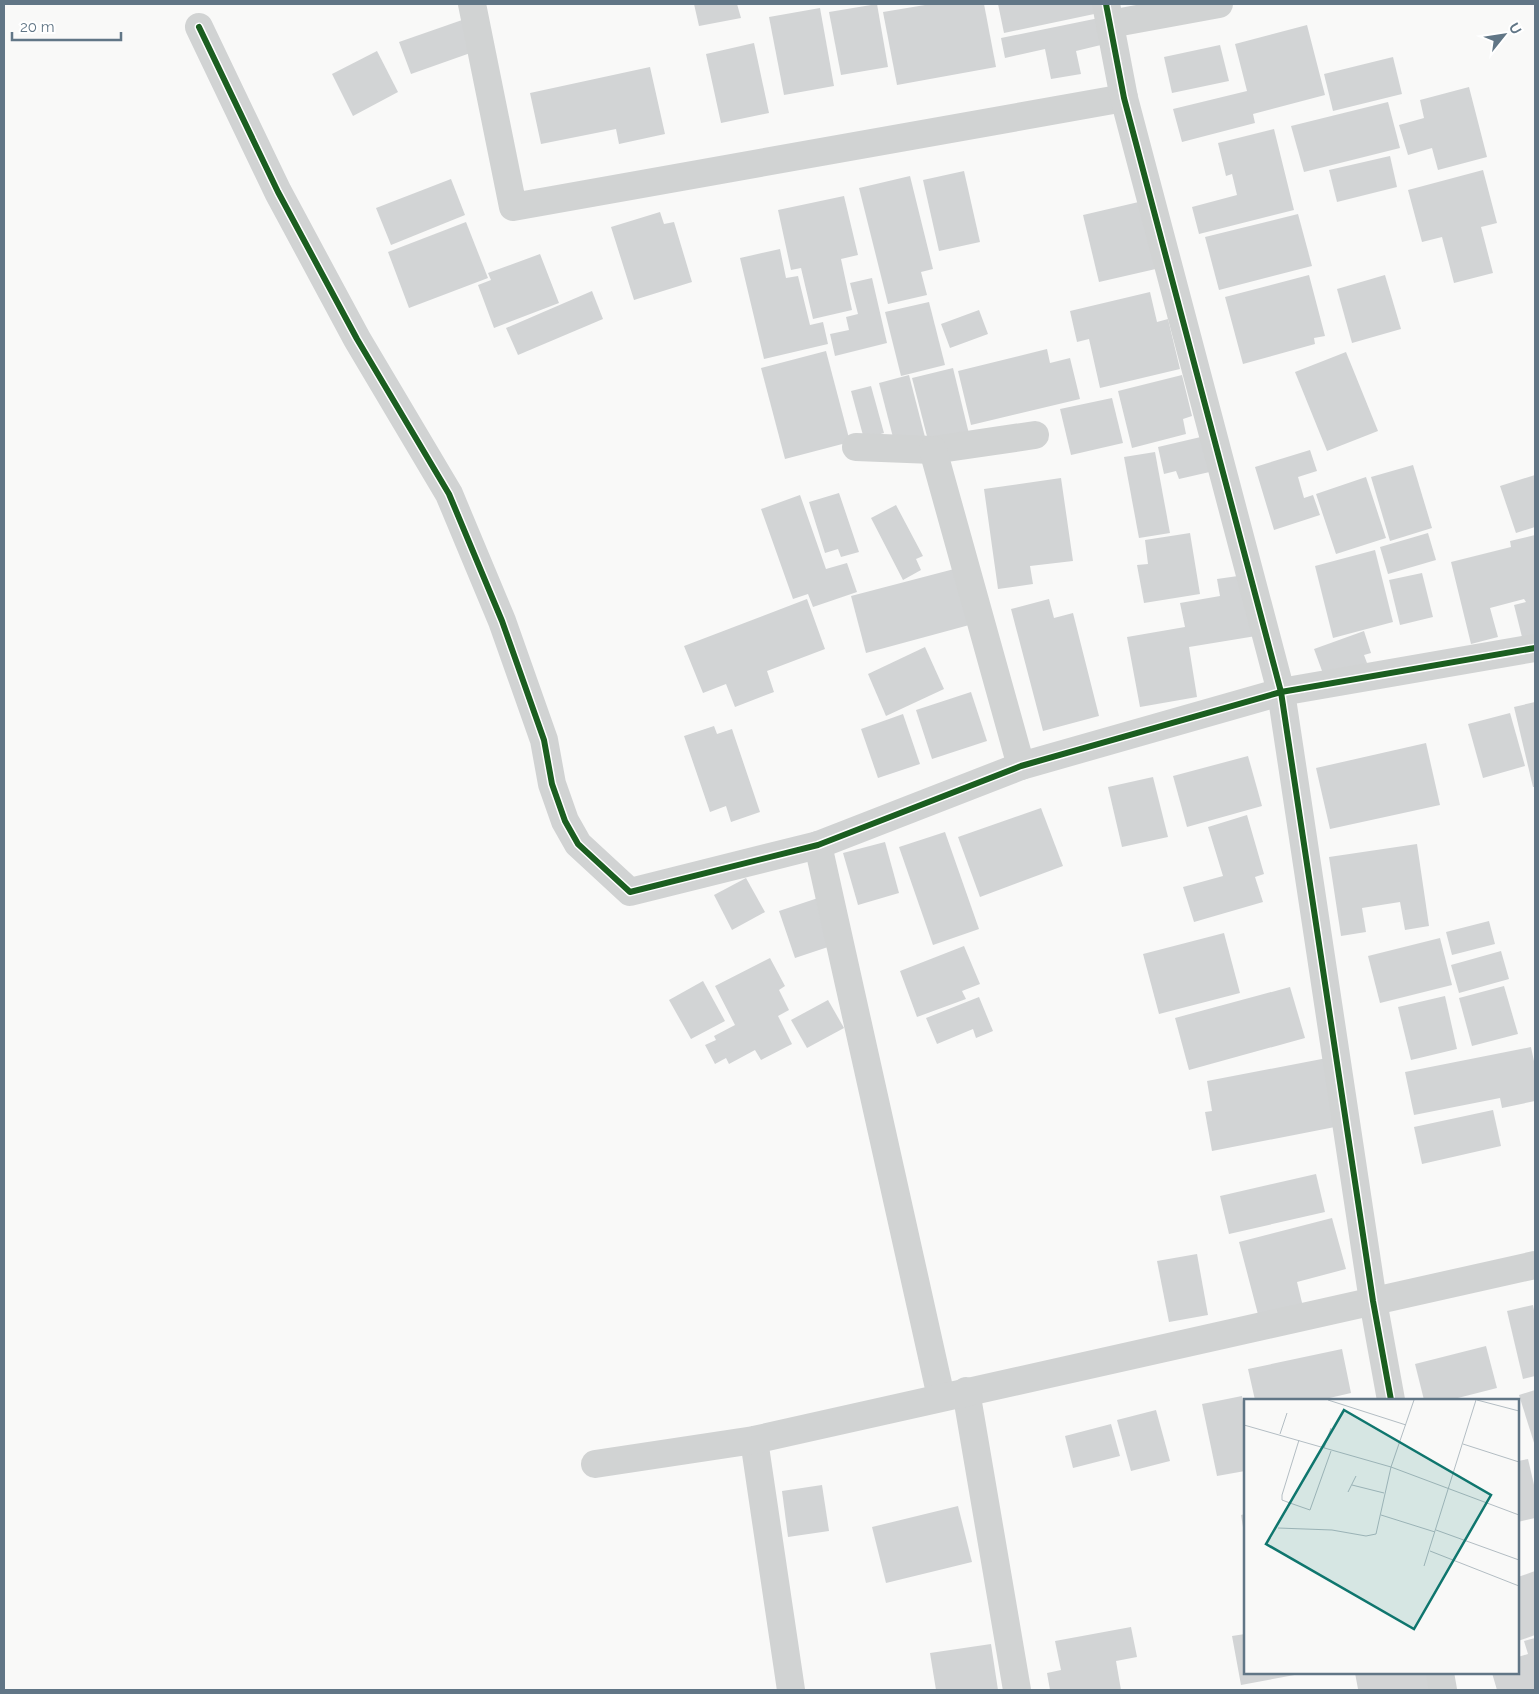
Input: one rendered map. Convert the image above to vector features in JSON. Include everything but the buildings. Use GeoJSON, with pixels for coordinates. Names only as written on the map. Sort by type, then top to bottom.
{"type":"FeatureCollection","features":[{"type":"Feature","properties":{"kind":"street"},"geometry":{"type":"LineString","coordinates":[[472,4],[513,207],[1124,98]]}},
{"type":"Feature","properties":{"kind":"street"},"geometry":{"type":"LineString","coordinates":[[1220,4],[1108,14],[1124,98],[1281,692],[1373,1301],[1391,1399]]}},
{"type":"Feature","properties":{"kind":"street"},"geometry":{"type":"LineString","coordinates":[[199,27],[278,192],[357,339],[449,494],[502,620],[544,740],[552,784],[565,821],[578,844],[630,892],[818,845],[1021,766],[1281,692],[1535,648]]}},
{"type":"Feature","properties":{"kind":"street"},"geometry":{"type":"LineString","coordinates":[[856,447],[933,450],[1035,435]]}},
{"type":"Feature","properties":{"kind":"street"},"geometry":{"type":"LineString","coordinates":[[933,450],[1021,766]]}},
{"type":"Feature","properties":{"kind":"street"},"geometry":{"type":"LineString","coordinates":[[818,845],[954,1394],[1017,1690]]}},
{"type":"Feature","properties":{"kind":"street"},"geometry":{"type":"LineString","coordinates":[[595,1464],[754,1440],[1535,1265]]}},
{"type":"Feature","properties":{"kind":"street"},"geometry":{"type":"LineString","coordinates":[[754,1440],[791,1690]]}},
{"type":"Feature","properties":{"kind":"street"},"geometry":{"type":"LineString","coordinates":[[1440,1674],[1443,1690]]}},
{"type":"Feature","properties":{"kind":"cycle path"},"geometry":{"type":"LineString","coordinates":[[1106,4],[1124,98],[1281,692],[1373,1301],[1391,1399]]}},
{"type":"Feature","properties":{"kind":"cycle path"},"geometry":{"type":"LineString","coordinates":[[199,27],[278,192],[357,339],[449,494],[502,621],[544,740],[552,784],[565,821],[578,844],[630,892],[818,845],[1021,766],[1281,692],[1535,648]]}}]}
